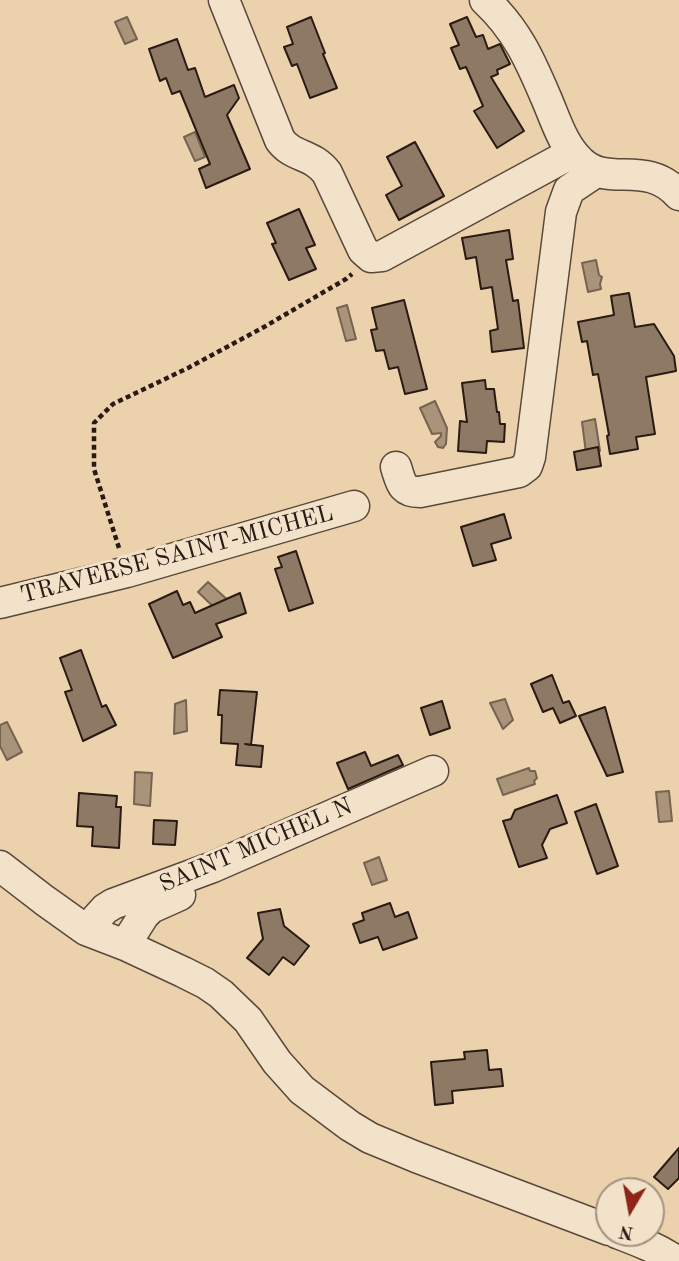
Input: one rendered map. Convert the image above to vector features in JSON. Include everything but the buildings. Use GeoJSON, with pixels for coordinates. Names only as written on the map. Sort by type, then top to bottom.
{"type":"FeatureCollection","features":[{"type":"Feature","properties":{"kind":"street"},"geometry":{"type":"LineString","coordinates":[[224,0],[280,140],[285,148],[317,161],[323,167],[363,250],[372,257],[382,256],[572,153]]}},
{"type":"Feature","properties":{"kind":"street"},"geometry":{"type":"LineString","coordinates":[[485,0],[513,31],[533,66],[572,153],[596,172],[646,175],[661,180],[679,195]]}},
{"type":"Feature","properties":{"kind":"street"},"geometry":{"type":"LineString","coordinates":[[396,467],[404,488],[410,492],[420,492],[519,472],[527,466],[561,212],[569,190],[596,172]]}},
{"type":"Feature","properties":{"kind":"street","name":"TRAVERSE SAINT-MICHEL"},"geometry":{"type":"LineString","coordinates":[[0,603],[127,572],[355,506]]}},
{"type":"Feature","properties":{"kind":"street","name":"SAINT MICHEL N"},"geometry":{"type":"LineString","coordinates":[[86,930],[113,904],[213,867],[433,771]]}},
{"type":"Feature","properties":{"kind":"street"},"geometry":{"type":"LineString","coordinates":[[125,945],[151,908],[315,838]]}},
{"type":"Feature","properties":{"kind":"street"},"geometry":{"type":"LineString","coordinates":[[0,866],[86,930],[183,972],[221,994],[248,1020],[277,1062],[302,1090],[350,1126],[370,1138],[416,1157],[595,1225]]}},
{"type":"Feature","properties":{"kind":"street"},"geometry":{"type":"LineString","coordinates":[[654,1247],[676,1261]]}},
{"type":"Feature","properties":{"kind":"path"},"geometry":{"type":"LineString","coordinates":[[127,572],[94,469],[94,423],[113,404],[264,327],[346,279],[372,257]]}},
{"type":"Feature","properties":{"kind":"shaded area"},"geometry":{"type":"Polygon","coordinates":[[[127,17],[137,39],[125,44],[115,22],[127,17]]]}},
{"type":"Feature","properties":{"kind":"shaded area"},"geometry":{"type":"Polygon","coordinates":[[[195,132],[205,157],[195,161],[184,137],[195,132]]]}},
{"type":"Feature","properties":{"kind":"shaded area"},"geometry":{"type":"Polygon","coordinates":[[[596,260],[599,275],[602,277],[601,289],[588,292],[582,263],[596,260]]]}},
{"type":"Feature","properties":{"kind":"shaded area"},"geometry":{"type":"Polygon","coordinates":[[[347,305],[356,339],[346,341],[337,308],[347,305]]]}},
{"type":"Feature","properties":{"kind":"shaded area"},"geometry":{"type":"Polygon","coordinates":[[[435,401],[447,428],[446,444],[443,448],[438,447],[435,442],[441,433],[432,434],[420,408],[435,401]]]}},
{"type":"Feature","properties":{"kind":"shaded area"},"geometry":{"type":"Polygon","coordinates":[[[595,419],[600,451],[586,453],[582,422],[595,419]]]}},
{"type":"Feature","properties":{"kind":"shaded area"},"geometry":{"type":"Polygon","coordinates":[[[208,582],[231,603],[221,614],[198,592],[208,582]]]}},
{"type":"Feature","properties":{"kind":"shaded area"},"geometry":{"type":"Polygon","coordinates":[[[505,699],[513,720],[503,729],[490,703],[505,699]]]}},
{"type":"Feature","properties":{"kind":"shaded area"},"geometry":{"type":"Polygon","coordinates":[[[186,700],[187,731],[174,734],[175,704],[186,700]]]}},
{"type":"Feature","properties":{"kind":"shaded area"},"geometry":{"type":"Polygon","coordinates":[[[7,722],[22,752],[7,760],[0,746],[0,725],[7,722]]]}},
{"type":"Feature","properties":{"kind":"shaded area"},"geometry":{"type":"Polygon","coordinates":[[[529,768],[530,771],[535,771],[535,784],[503,795],[497,779],[529,768]]]}},
{"type":"Feature","properties":{"kind":"shaded area"},"geometry":{"type":"Polygon","coordinates":[[[135,772],[152,773],[150,806],[134,804],[135,772]]]}},
{"type":"Feature","properties":{"kind":"shaded area"},"geometry":{"type":"Polygon","coordinates":[[[669,791],[672,821],[659,822],[656,792],[669,791]]]}},
{"type":"Feature","properties":{"kind":"shaded area"},"geometry":{"type":"Polygon","coordinates":[[[379,857],[387,880],[372,885],[364,863],[379,857]]]}}]}
